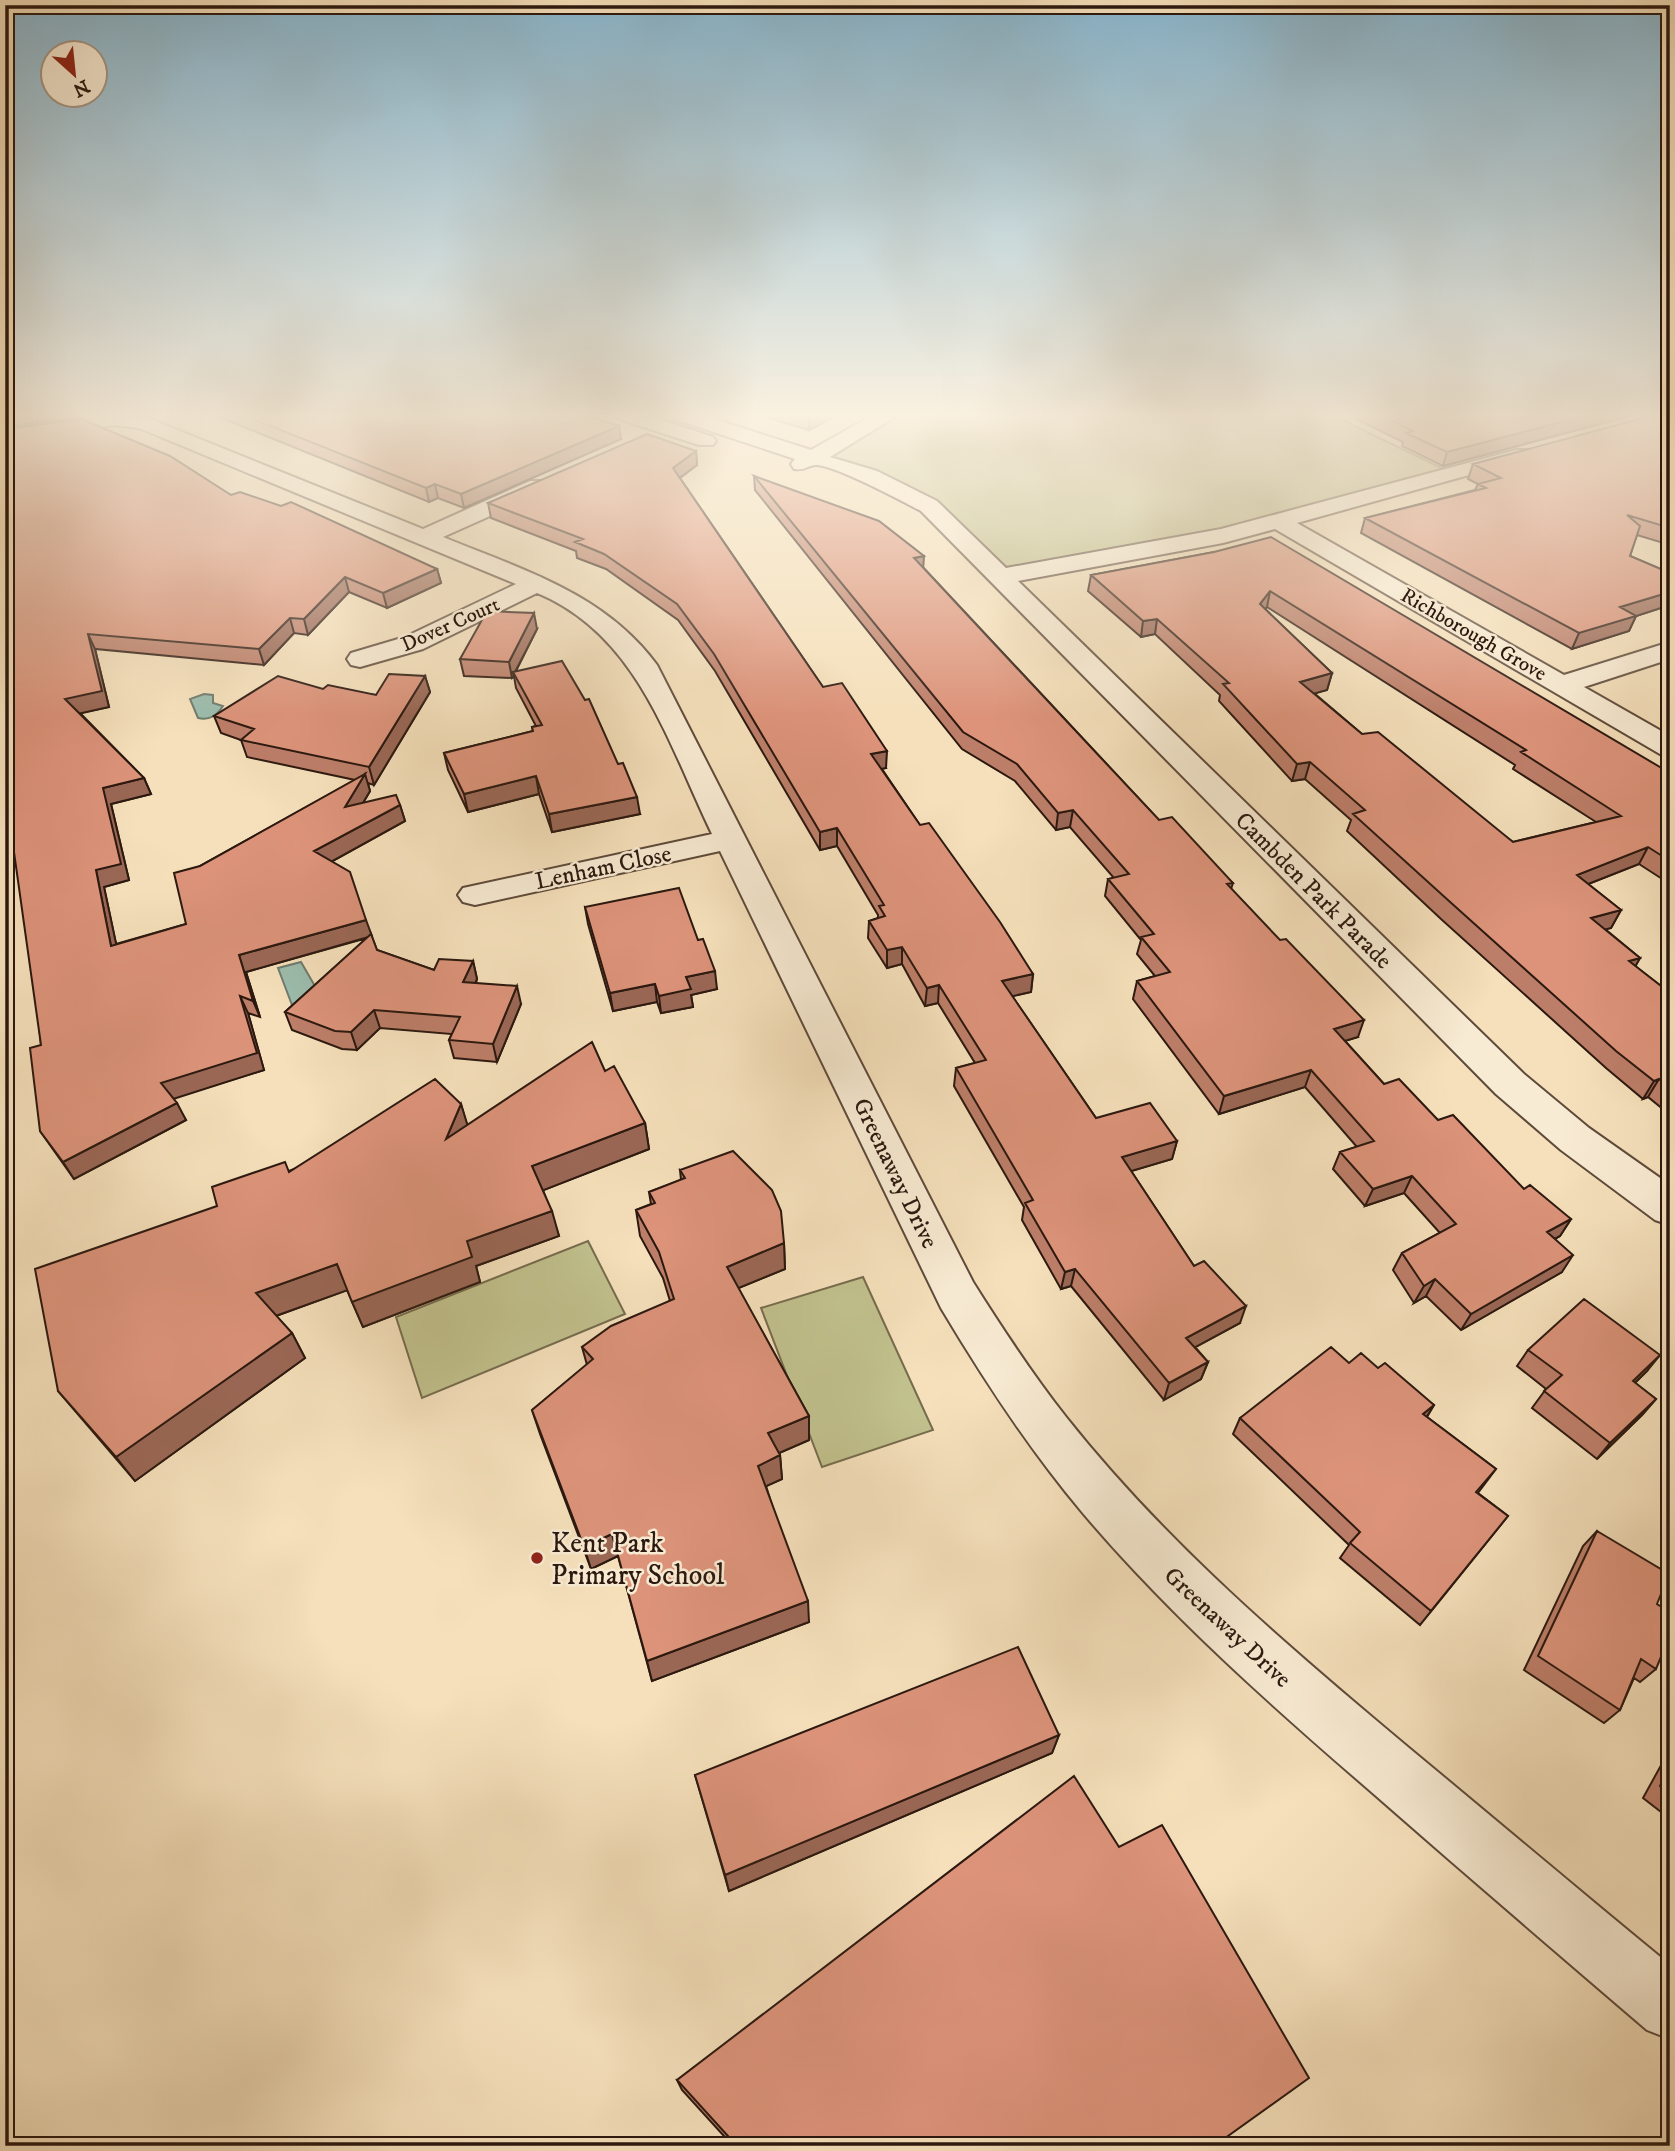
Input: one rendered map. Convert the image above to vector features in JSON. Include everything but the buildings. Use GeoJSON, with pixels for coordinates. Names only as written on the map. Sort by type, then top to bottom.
{"type":"FeatureCollection","features":[{"type":"Feature","properties":{"kind":"street","name":"Greenaway Drive"},"geometry":{"type":"LineString","coordinates":[[372,515],[537,584],[589,611],[630,647],[647,671],[957,1295],[1000,1368],[1071,1463],[1158,1561],[1235,1636],[1670,2007]]}},
{"type":"Feature","properties":{"kind":"street"},"geometry":{"type":"LineString","coordinates":[[425,537],[473,515]]}},
{"type":"Feature","properties":{"kind":"street","name":"Cambden Park Parade"},"geometry":{"type":"LineString","coordinates":[[906,515],[974,554]]}},
{"type":"Feature","properties":{"kind":"street","name":"Cambden Park Parade"},"geometry":{"type":"LineString","coordinates":[[939,515],[974,554],[1510,1084],[1575,1139],[1670,1208]]}},
{"type":"Feature","properties":{"kind":"street"},"geometry":{"type":"LineString","coordinates":[[999,578],[1194,542],[1303,515]]}},
{"type":"Feature","properties":{"kind":"street","name":"Richborough Grove"},"geometry":{"type":"LineString","coordinates":[[1279,522],[1670,748]]}},
{"type":"Feature","properties":{"kind":"street","name":"Dover Court"},"geometry":{"type":"LineString","coordinates":[[360,659],[414,643],[537,584]]}},
{"type":"Feature","properties":{"kind":"street"},"geometry":{"type":"LineString","coordinates":[[1562,685],[1670,650]]}},
{"type":"Feature","properties":{"kind":"street","name":"Lenham Close"},"geometry":{"type":"LineString","coordinates":[[475,895],[731,839]]}},
{"type":"Feature","properties":{"kind":"green space"},"geometry":{"type":"Polygon","coordinates":[[[936,515],[1302,515],[999,577],[944,519],[936,515]]]}},
{"type":"Feature","properties":{"kind":"green space"},"geometry":{"type":"Polygon","coordinates":[[[588,1241],[625,1314],[422,1398],[396,1317],[588,1241]]]}},
{"type":"Feature","properties":{"kind":"green space"},"geometry":{"type":"Polygon","coordinates":[[[863,1277],[933,1430],[822,1467],[761,1308],[863,1277]]]}},
{"type":"Feature","properties":{"kind":"shaded area"},"geometry":{"type":"Polygon","coordinates":[[[204,694],[213,695],[213,703],[223,706],[213,716],[202,719],[198,718],[190,699],[204,694]]]}},
{"type":"Feature","properties":{"kind":"shaded area"},"geometry":{"type":"Polygon","coordinates":[[[301,962],[319,993],[292,1005],[278,968],[301,962]]]}},
{"type":"Feature","properties":{"kind":"place","name":"Kent Park Primary School"},"geometry":{"type":"Point","coordinates":[537,1558]}}]}
